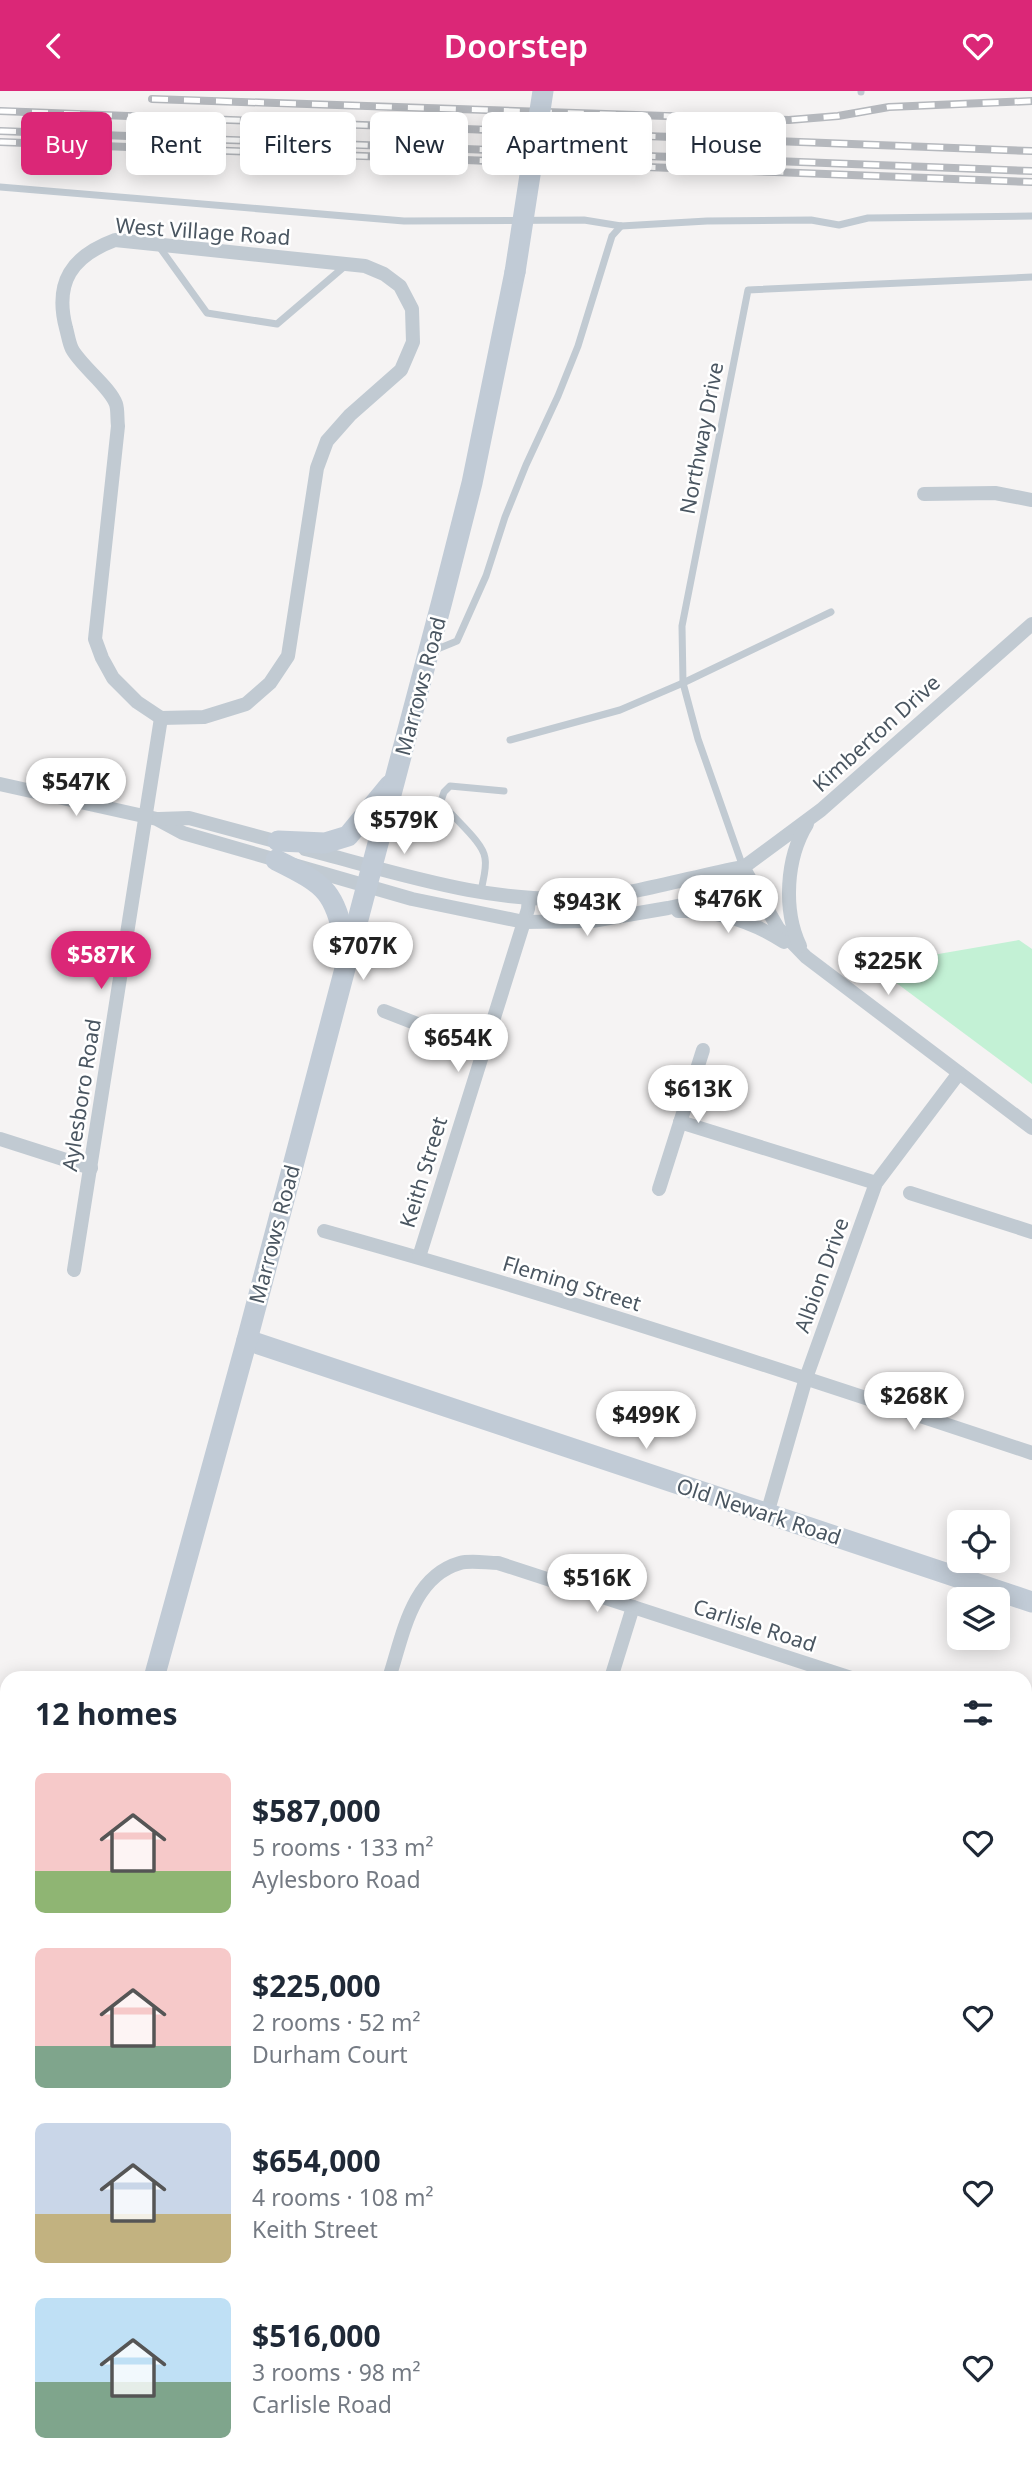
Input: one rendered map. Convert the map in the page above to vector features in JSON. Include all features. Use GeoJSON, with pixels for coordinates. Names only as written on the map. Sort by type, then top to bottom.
{"type":"FeatureCollection","features":[{"type":"Feature","properties":{"kind":"street","name":"Marrows Road"},"geometry":{"type":"LineString","coordinates":[[156,1671],[371,876],[472,483],[515,272],[543,91]]}},
{"type":"Feature","properties":{"kind":"street","name":"West Village Road"},"geometry":{"type":"LineString","coordinates":[[114,240],[158,245],[365,266],[384,274],[400,286],[412,309],[412,342],[401,370],[350,415],[327,441],[317,468],[288,656],[270,683],[246,704],[204,717],[161,717],[138,702],[113,678],[95,639],[118,426],[116,402],[71,349],[63,317],[62,297],[68,276],[79,260],[93,248],[114,240]]}},
{"type":"Feature","properties":{"kind":"street"},"geometry":{"type":"LineString","coordinates":[[924,495],[995,493],[1032,501]]}},
{"type":"Feature","properties":{"kind":"street","name":"Kimberton Drive"},"geometry":{"type":"LineString","coordinates":[[371,876],[412,899],[524,922],[592,921],[691,903],[706,895],[811,818],[1032,624]]}},
{"type":"Feature","properties":{"kind":"street","name":"Aylesboro Road"},"geometry":{"type":"LineString","coordinates":[[74,1271],[152,817],[161,717]]}},
{"type":"Feature","properties":{"kind":"street"},"geometry":{"type":"LineString","coordinates":[[277,851],[348,836],[396,778]]}},
{"type":"Feature","properties":{"kind":"street"},"geometry":{"type":"LineString","coordinates":[[0,784],[152,817],[189,818],[277,851],[371,876]]}},
{"type":"Feature","properties":{"kind":"street"},"geometry":{"type":"LineString","coordinates":[[806,957],[790,919],[789,899],[799,838],[811,818]]}},
{"type":"Feature","properties":{"kind":"street"},"geometry":{"type":"LineString","coordinates":[[277,851],[371,876]]}},
{"type":"Feature","properties":{"kind":"street"},"geometry":{"type":"LineString","coordinates":[[277,851],[312,878],[335,903],[349,955]]}},
{"type":"Feature","properties":{"kind":"street"},"geometry":{"type":"LineString","coordinates":[[743,867],[778,927],[806,957]]}},
{"type":"Feature","properties":{"kind":"street","name":"Kimberton Drive"},"geometry":{"type":"LineString","coordinates":[[371,876],[529,898],[585,898],[743,867]]}},
{"type":"Feature","properties":{"kind":"street","name":"Keith Street"},"geometry":{"type":"LineString","coordinates":[[419,1257],[524,922],[529,898]]}},
{"type":"Feature","properties":{"kind":"street"},"geometry":{"type":"LineString","coordinates":[[652,911],[719,913],[771,934],[806,957],[1032,1128]]}},
{"type":"Feature","properties":{"kind":"street"},"geometry":{"type":"LineString","coordinates":[[384,1011],[484,1050]]}},
{"type":"Feature","properties":{"kind":"street"},"geometry":{"type":"LineString","coordinates":[[659,1189],[703,1050]]}},
{"type":"Feature","properties":{"kind":"street","name":"Albion Drive"},"geometry":{"type":"LineString","coordinates":[[767,1514],[806,1378],[876,1184],[959,1073]]}},
{"type":"Feature","properties":{"kind":"street"},"geometry":{"type":"LineString","coordinates":[[680,1122],[876,1184]]}},
{"type":"Feature","properties":{"kind":"street"},"geometry":{"type":"LineString","coordinates":[[0,1139],[91,1168]]}},
{"type":"Feature","properties":{"kind":"street"},"geometry":{"type":"LineString","coordinates":[[910,1193],[1032,1232]]}},
{"type":"Feature","properties":{"kind":"street","name":"Fleming Street"},"geometry":{"type":"LineString","coordinates":[[324,1231],[419,1257],[806,1378],[1032,1453]]}},
{"type":"Feature","properties":{"kind":"street","name":"Old Newark Road"},"geometry":{"type":"LineString","coordinates":[[247,1340],[1032,1602]]}},
{"type":"Feature","properties":{"kind":"street","name":"Carlisle Road"},"geometry":{"type":"LineString","coordinates":[[391,1671],[410,1613],[421,1589],[437,1574],[461,1562],[498,1563],[814,1671]]}},
{"type":"Feature","properties":{"kind":"street"},"geometry":{"type":"LineString","coordinates":[[613,1671],[633,1607]]}},
{"type":"Feature","properties":{"kind":"lane"},"geometry":{"type":"LineString","coordinates":[[0,187],[404,221],[584,221],[621,226],[707,221],[811,220],[839,225],[868,218],[1032,216]]}},
{"type":"Feature","properties":{"kind":"lane"},"geometry":{"type":"LineString","coordinates":[[428,653],[457,641],[486,576],[505,517],[526,465],[578,346],[612,236],[621,226]]}},
{"type":"Feature","properties":{"kind":"lane"},"geometry":{"type":"LineString","coordinates":[[158,245],[207,313],[278,324],[346,264]]}},
{"type":"Feature","properties":{"kind":"lane","name":"Northway Drive"},"geometry":{"type":"LineString","coordinates":[[743,867],[698,739],[683,683],[682,626],[748,290],[1032,277]]}},
{"type":"Feature","properties":{"kind":"lane"},"geometry":{"type":"LineString","coordinates":[[510,740],[620,710],[831,612]]}},
{"type":"Feature","properties":{"kind":"lane"},"geometry":{"type":"LineString","coordinates":[[481,891],[485,855],[441,800],[450,786],[504,790]]}},
{"type":"Feature","properties":{"kind":"green space"},"geometry":{"type":"Polygon","coordinates":[[[1019,940],[1032,949],[1032,1084],[883,973],[892,962],[1019,940]]]}},
{"type":"Feature","properties":{"kind":"railway"},"geometry":{"type":"LineString","coordinates":[[152,99],[789,120],[838,116],[889,107],[1032,101]]}},
{"type":"Feature","properties":{"kind":"railway"},"geometry":{"type":"LineString","coordinates":[[0,111],[1032,151]]}},
{"type":"Feature","properties":{"kind":"railway"},"geometry":{"type":"LineString","coordinates":[[0,131],[1032,171]]}},
{"type":"Feature","properties":{"kind":"railway"},"geometry":{"type":"LineString","coordinates":[[0,142],[1032,182]]}}]}
